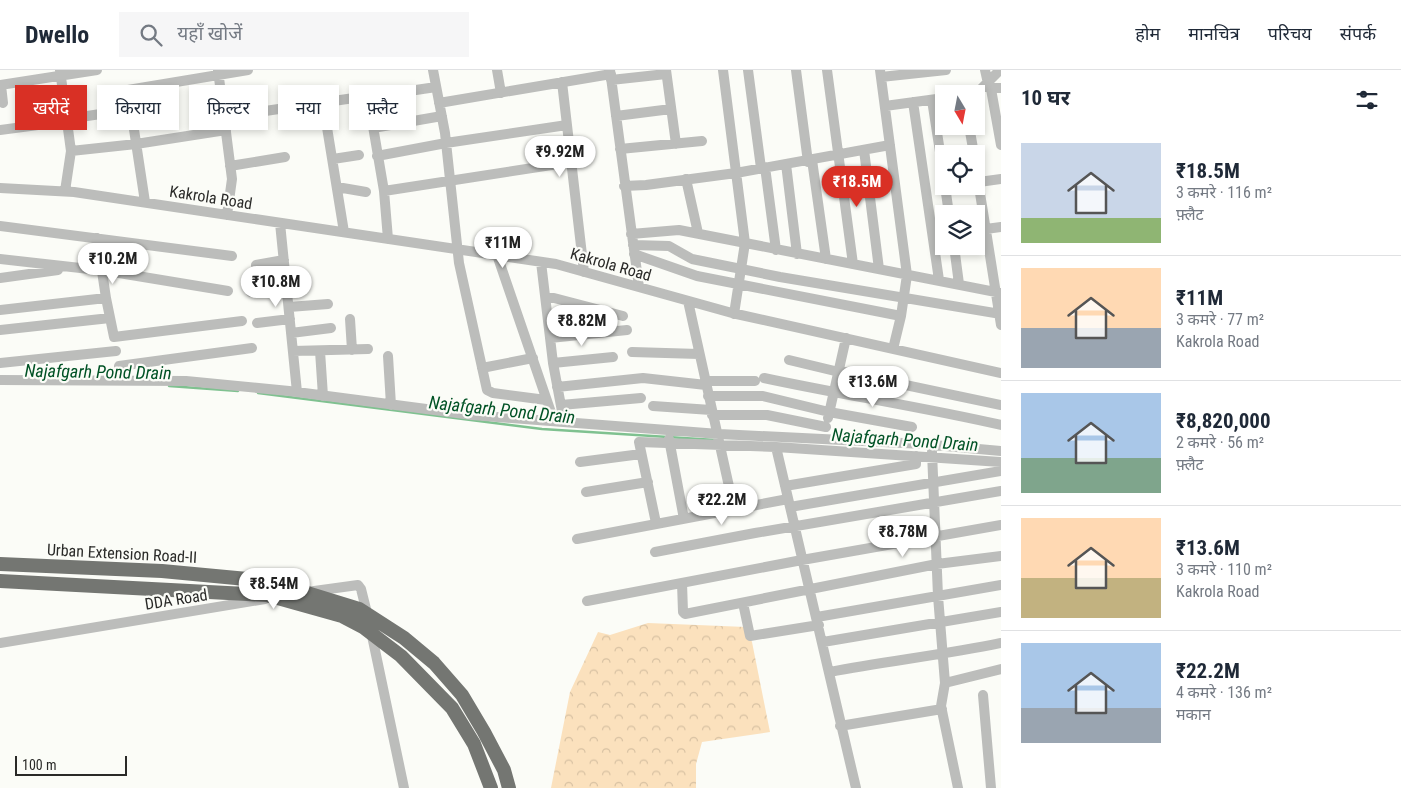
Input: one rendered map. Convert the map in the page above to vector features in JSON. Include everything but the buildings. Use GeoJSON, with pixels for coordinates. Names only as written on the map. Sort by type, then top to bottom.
{"type":"FeatureCollection","features":[{"type":"Feature","properties":{"kind":"highway","name":"Urban Extension Road-II"},"geometry":{"type":"LineString","coordinates":[[0,564],[162,571],[268,581],[359,610],[404,638],[434,663],[462,695],[504,770],[508,788]]}},
{"type":"Feature","properties":{"kind":"highway","name":"Urban Extension Road-II"},"geometry":{"type":"LineString","coordinates":[[0,580],[266,595],[342,616],[363,627],[401,656],[452,708],[474,744],[492,788]]}},
{"type":"Feature","properties":{"kind":"street"},"geometry":{"type":"LineString","coordinates":[[3,103],[0,85],[61,73],[98,70]]}},
{"type":"Feature","properties":{"kind":"street"},"geometry":{"type":"LineString","coordinates":[[145,202],[128,90],[218,72],[248,70]]}},
{"type":"Feature","properties":{"kind":"street"},"geometry":{"type":"LineString","coordinates":[[433,70],[446,143],[459,263],[489,392],[546,400]]}},
{"type":"Feature","properties":{"kind":"street"},"geometry":{"type":"LineString","coordinates":[[497,70],[501,93]]}},
{"type":"Feature","properties":{"kind":"street"},"geometry":{"type":"LineString","coordinates":[[723,70],[745,243],[734,314]]}},
{"type":"Feature","properties":{"kind":"street"},"geometry":{"type":"LineString","coordinates":[[748,70],[776,250]]}},
{"type":"Feature","properties":{"kind":"street"},"geometry":{"type":"LineString","coordinates":[[796,70],[826,259]]}},
{"type":"Feature","properties":{"kind":"street"},"geometry":{"type":"LineString","coordinates":[[827,70],[852,264]]}},
{"type":"Feature","properties":{"kind":"street"},"geometry":{"type":"LineString","coordinates":[[893,349],[901,316],[906,275],[881,74],[946,70]]}},
{"type":"Feature","properties":{"kind":"street"},"geometry":{"type":"LineString","coordinates":[[985,70],[993,87],[1001,145]]}},
{"type":"Feature","properties":{"kind":"street"},"geometry":{"type":"LineString","coordinates":[[993,87],[1000,70]]}},
{"type":"Feature","properties":{"kind":"street"},"geometry":{"type":"LineString","coordinates":[[218,72],[220,85]]}},
{"type":"Feature","properties":{"kind":"street"},"geometry":{"type":"LineString","coordinates":[[439,103],[611,75],[666,72],[676,144]]}},
{"type":"Feature","properties":{"kind":"street"},"geometry":{"type":"LineString","coordinates":[[611,75],[624,186],[639,287]]}},
{"type":"Feature","properties":{"kind":"street"},"geometry":{"type":"LineString","coordinates":[[562,82],[584,272]]}},
{"type":"Feature","properties":{"kind":"street"},"geometry":{"type":"LineString","coordinates":[[416,90],[436,87]]}},
{"type":"Feature","properties":{"kind":"street"},"geometry":{"type":"LineString","coordinates":[[932,100],[939,145]]}},
{"type":"Feature","properties":{"kind":"street"},"geometry":{"type":"LineString","coordinates":[[885,106],[935,100]]}},
{"type":"Feature","properties":{"kind":"street"},"geometry":{"type":"LineString","coordinates":[[914,102],[939,280]]}},
{"type":"Feature","properties":{"kind":"street"},"geometry":{"type":"LineString","coordinates":[[616,116],[672,109]]}},
{"type":"Feature","properties":{"kind":"street"},"geometry":{"type":"LineString","coordinates":[[416,121],[442,116]]}},
{"type":"Feature","properties":{"kind":"street"},"geometry":{"type":"LineString","coordinates":[[377,156],[446,143],[567,125]]}},
{"type":"Feature","properties":{"kind":"street"},"geometry":{"type":"LineString","coordinates":[[0,130],[15,128]]}},
{"type":"Feature","properties":{"kind":"street"},"geometry":{"type":"LineString","coordinates":[[65,191],[72,151],[69,130]]}},
{"type":"Feature","properties":{"kind":"street"},"geometry":{"type":"LineString","coordinates":[[72,151],[136,144],[226,130],[232,179],[227,214]]}},
{"type":"Feature","properties":{"kind":"street"},"geometry":{"type":"LineString","coordinates":[[328,130],[344,232]]}},
{"type":"Feature","properties":{"kind":"street"},"geometry":{"type":"LineString","coordinates":[[373,130],[384,191],[388,239]]}},
{"type":"Feature","properties":{"kind":"street"},"geometry":{"type":"LineString","coordinates":[[620,149],[702,141]]}},
{"type":"Feature","properties":{"kind":"street"},"geometry":{"type":"LineString","coordinates":[[624,186],[736,173],[890,146]]}},
{"type":"Feature","properties":{"kind":"street"},"geometry":{"type":"LineString","coordinates":[[864,150],[879,269]]}},
{"type":"Feature","properties":{"kind":"street"},"geometry":{"type":"LineString","coordinates":[[333,159],[359,154]]}},
{"type":"Feature","properties":{"kind":"street"},"geometry":{"type":"LineString","coordinates":[[230,166],[285,157]]}},
{"type":"Feature","properties":{"kind":"street"},"geometry":{"type":"LineString","coordinates":[[384,191],[571,162]]}},
{"type":"Feature","properties":{"kind":"street"},"geometry":{"type":"LineString","coordinates":[[786,164],[797,254]]}},
{"type":"Feature","properties":{"kind":"street"},"geometry":{"type":"LineString","coordinates":[[686,179],[698,233]]}},
{"type":"Feature","properties":{"kind":"street"},"geometry":{"type":"LineString","coordinates":[[985,181],[1001,179]]}},
{"type":"Feature","properties":{"kind":"street"},"geometry":{"type":"LineString","coordinates":[[337,187],[366,192]]}},
{"type":"Feature","properties":{"kind":"street","name":"Kakrola Road"},"geometry":{"type":"LineString","coordinates":[[0,188],[65,191],[541,262],[584,272],[734,314],[1001,373]]}},
{"type":"Feature","properties":{"kind":"street"},"geometry":{"type":"LineString","coordinates":[[980,195],[986,229],[996,267],[1001,325]]}},
{"type":"Feature","properties":{"kind":"street"},"geometry":{"type":"LineString","coordinates":[[280,222],[297,392]]}},
{"type":"Feature","properties":{"kind":"street"},"geometry":{"type":"LineString","coordinates":[[0,226],[232,256]]}},
{"type":"Feature","properties":{"kind":"street"},"geometry":{"type":"LineString","coordinates":[[986,229],[1001,227]]}},
{"type":"Feature","properties":{"kind":"street"},"geometry":{"type":"LineString","coordinates":[[633,244],[679,230],[999,293]]}},
{"type":"Feature","properties":{"kind":"street"},"geometry":{"type":"LineString","coordinates":[[97,238],[120,379]]}},
{"type":"Feature","properties":{"kind":"street"},"geometry":{"type":"LineString","coordinates":[[633,244],[669,246],[692,259],[1000,314]]}},
{"type":"Feature","properties":{"kind":"street"},"geometry":{"type":"LineString","coordinates":[[633,244],[697,276],[901,316]]}},
{"type":"Feature","properties":{"kind":"street"},"geometry":{"type":"LineString","coordinates":[[497,255],[546,400],[559,422]]}},
{"type":"Feature","properties":{"kind":"street"},"geometry":{"type":"LineString","coordinates":[[955,255],[959,284]]}},
{"type":"Feature","properties":{"kind":"street"},"geometry":{"type":"LineString","coordinates":[[0,259],[102,271],[228,291]]}},
{"type":"Feature","properties":{"kind":"street"},"geometry":{"type":"LineString","coordinates":[[256,265],[284,260]]}},
{"type":"Feature","properties":{"kind":"street"},"geometry":{"type":"LineString","coordinates":[[541,262],[553,363],[561,405],[559,422]]}},
{"type":"Feature","properties":{"kind":"street"},"geometry":{"type":"LineString","coordinates":[[0,278],[74,268]]}},
{"type":"Feature","properties":{"kind":"street"},"geometry":{"type":"LineString","coordinates":[[251,292],[287,287]]}},
{"type":"Feature","properties":{"kind":"street"},"geometry":{"type":"LineString","coordinates":[[0,310],[106,298]]}},
{"type":"Feature","properties":{"kind":"street"},"geometry":{"type":"LineString","coordinates":[[546,298],[554,298],[623,316]]}},
{"type":"Feature","properties":{"kind":"street"},"geometry":{"type":"LineString","coordinates":[[688,301],[734,509]]}},
{"type":"Feature","properties":{"kind":"street"},"geometry":{"type":"LineString","coordinates":[[289,307],[328,304]]}},
{"type":"Feature","properties":{"kind":"street"},"geometry":{"type":"LineString","coordinates":[[0,330],[110,318]]}},
{"type":"Feature","properties":{"kind":"street"},"geometry":{"type":"LineString","coordinates":[[257,323],[290,319]]}},
{"type":"Feature","properties":{"kind":"street"},"geometry":{"type":"LineString","coordinates":[[350,319],[352,350]]}},
{"type":"Feature","properties":{"kind":"street"},"geometry":{"type":"LineString","coordinates":[[114,337],[242,321]]}},
{"type":"Feature","properties":{"kind":"street"},"geometry":{"type":"LineString","coordinates":[[292,333],[332,328]]}},
{"type":"Feature","properties":{"kind":"street"},"geometry":{"type":"LineString","coordinates":[[550,338],[627,330]]}},
{"type":"Feature","properties":{"kind":"street"},"geometry":{"type":"LineString","coordinates":[[822,445],[846,338]]}},
{"type":"Feature","properties":{"kind":"street"},"geometry":{"type":"LineString","coordinates":[[119,366],[252,348]]}},
{"type":"Feature","properties":{"kind":"street"},"geometry":{"type":"LineString","coordinates":[[293,351],[368,349]]}},
{"type":"Feature","properties":{"kind":"street"},"geometry":{"type":"LineString","coordinates":[[0,363],[116,351]]}},
{"type":"Feature","properties":{"kind":"street"},"geometry":{"type":"LineString","coordinates":[[320,351],[323,396]]}},
{"type":"Feature","properties":{"kind":"street"},"geometry":{"type":"LineString","coordinates":[[632,352],[699,354]]}},
{"type":"Feature","properties":{"kind":"street"},"geometry":{"type":"LineString","coordinates":[[388,356],[391,405]]}},
{"type":"Feature","properties":{"kind":"street"},"geometry":{"type":"LineString","coordinates":[[553,363],[613,357]]}},
{"type":"Feature","properties":{"kind":"street"},"geometry":{"type":"LineString","coordinates":[[482,368],[533,358]]}},
{"type":"Feature","properties":{"kind":"street"},"geometry":{"type":"LineString","coordinates":[[789,360],[1001,405]]}},
{"type":"Feature","properties":{"kind":"street"},"geometry":{"type":"LineString","coordinates":[[557,387],[643,378],[706,383],[760,380],[948,413],[1001,425]]}},
{"type":"Feature","properties":{"kind":"street"},"geometry":{"type":"LineString","coordinates":[[0,380],[120,379],[206,382],[391,405],[559,422],[669,437],[932,451],[1001,451]]}},
{"type":"Feature","properties":{"kind":"street"},"geometry":{"type":"LineString","coordinates":[[708,396],[763,396],[829,412],[912,427]]}},
{"type":"Feature","properties":{"kind":"street"},"geometry":{"type":"LineString","coordinates":[[561,405],[641,398]]}},
{"type":"Feature","properties":{"kind":"street"},"geometry":{"type":"LineString","coordinates":[[653,406],[767,415],[826,427]]}},
{"type":"Feature","properties":{"kind":"street"},"geometry":{"type":"LineString","coordinates":[[656,523],[640,442],[669,437]]}},
{"type":"Feature","properties":{"kind":"street"},"geometry":{"type":"LineString","coordinates":[[669,437],[684,519]]}},
{"type":"Feature","properties":{"kind":"street"},"geometry":{"type":"LineString","coordinates":[[720,439],[776,447],[822,445],[916,456],[932,451],[1001,462]]}},
{"type":"Feature","properties":{"kind":"street"},"geometry":{"type":"LineString","coordinates":[[776,447],[856,788]]}},
{"type":"Feature","properties":{"kind":"street"},"geometry":{"type":"LineString","coordinates":[[932,451],[936,564],[945,683],[942,694],[942,709],[958,788]]}},
{"type":"Feature","properties":{"kind":"street"},"geometry":{"type":"LineString","coordinates":[[580,462],[641,454]]}},
{"type":"Feature","properties":{"kind":"street"},"geometry":{"type":"LineString","coordinates":[[785,486],[916,464],[916,456]]}},
{"type":"Feature","properties":{"kind":"street"},"geometry":{"type":"LineString","coordinates":[[577,539],[734,509],[789,503],[1001,471]]}},
{"type":"Feature","properties":{"kind":"street"},"geometry":{"type":"LineString","coordinates":[[586,492],[648,482]]}},
{"type":"Feature","properties":{"kind":"street"},"geometry":{"type":"LineString","coordinates":[[655,552],[1001,492]]}},
{"type":"Feature","properties":{"kind":"street"},"geometry":{"type":"LineString","coordinates":[[586,601],[1001,525]]}},
{"type":"Feature","properties":{"kind":"street"},"geometry":{"type":"LineString","coordinates":[[682,583],[684,614],[810,591],[936,564],[1001,556]]}},
{"type":"Feature","properties":{"kind":"street","name":"DDA Road"},"geometry":{"type":"LineString","coordinates":[[0,643],[358,585],[362,589],[404,788]]}},
{"type":"Feature","properties":{"kind":"street"},"geometry":{"type":"LineString","coordinates":[[742,603],[750,636],[938,596],[1001,585]]}},
{"type":"Feature","properties":{"kind":"street"},"geometry":{"type":"LineString","coordinates":[[823,642],[1001,612]]}},
{"type":"Feature","properties":{"kind":"street"},"geometry":{"type":"LineString","coordinates":[[830,672],[885,661],[942,655],[1001,643]]}},
{"type":"Feature","properties":{"kind":"street"},"geometry":{"type":"LineString","coordinates":[[945,683],[1001,669]]}},
{"type":"Feature","properties":{"kind":"street"},"geometry":{"type":"LineString","coordinates":[[984,695],[991,788]]}},
{"type":"Feature","properties":{"kind":"street"},"geometry":{"type":"LineString","coordinates":[[840,726],[942,709]]}},
{"type":"Feature","properties":{"kind":"green space"},"geometry":{"type":"Polygon","coordinates":[[[648,623],[746,627],[752,642],[770,732],[702,742],[696,764],[696,788],[551,788],[570,692],[598,632],[610,635],[648,623]]]}},
{"type":"Feature","properties":{"kind":"waterway","name":"Najafgarh Pond Drain"},"geometry":{"type":"LineString","coordinates":[[169,386],[238,391]]}},
{"type":"Feature","properties":{"kind":"waterway","name":"Najafgarh Pond Drain"},"geometry":{"type":"LineString","coordinates":[[258,393],[542,429],[715,440]]}}]}
